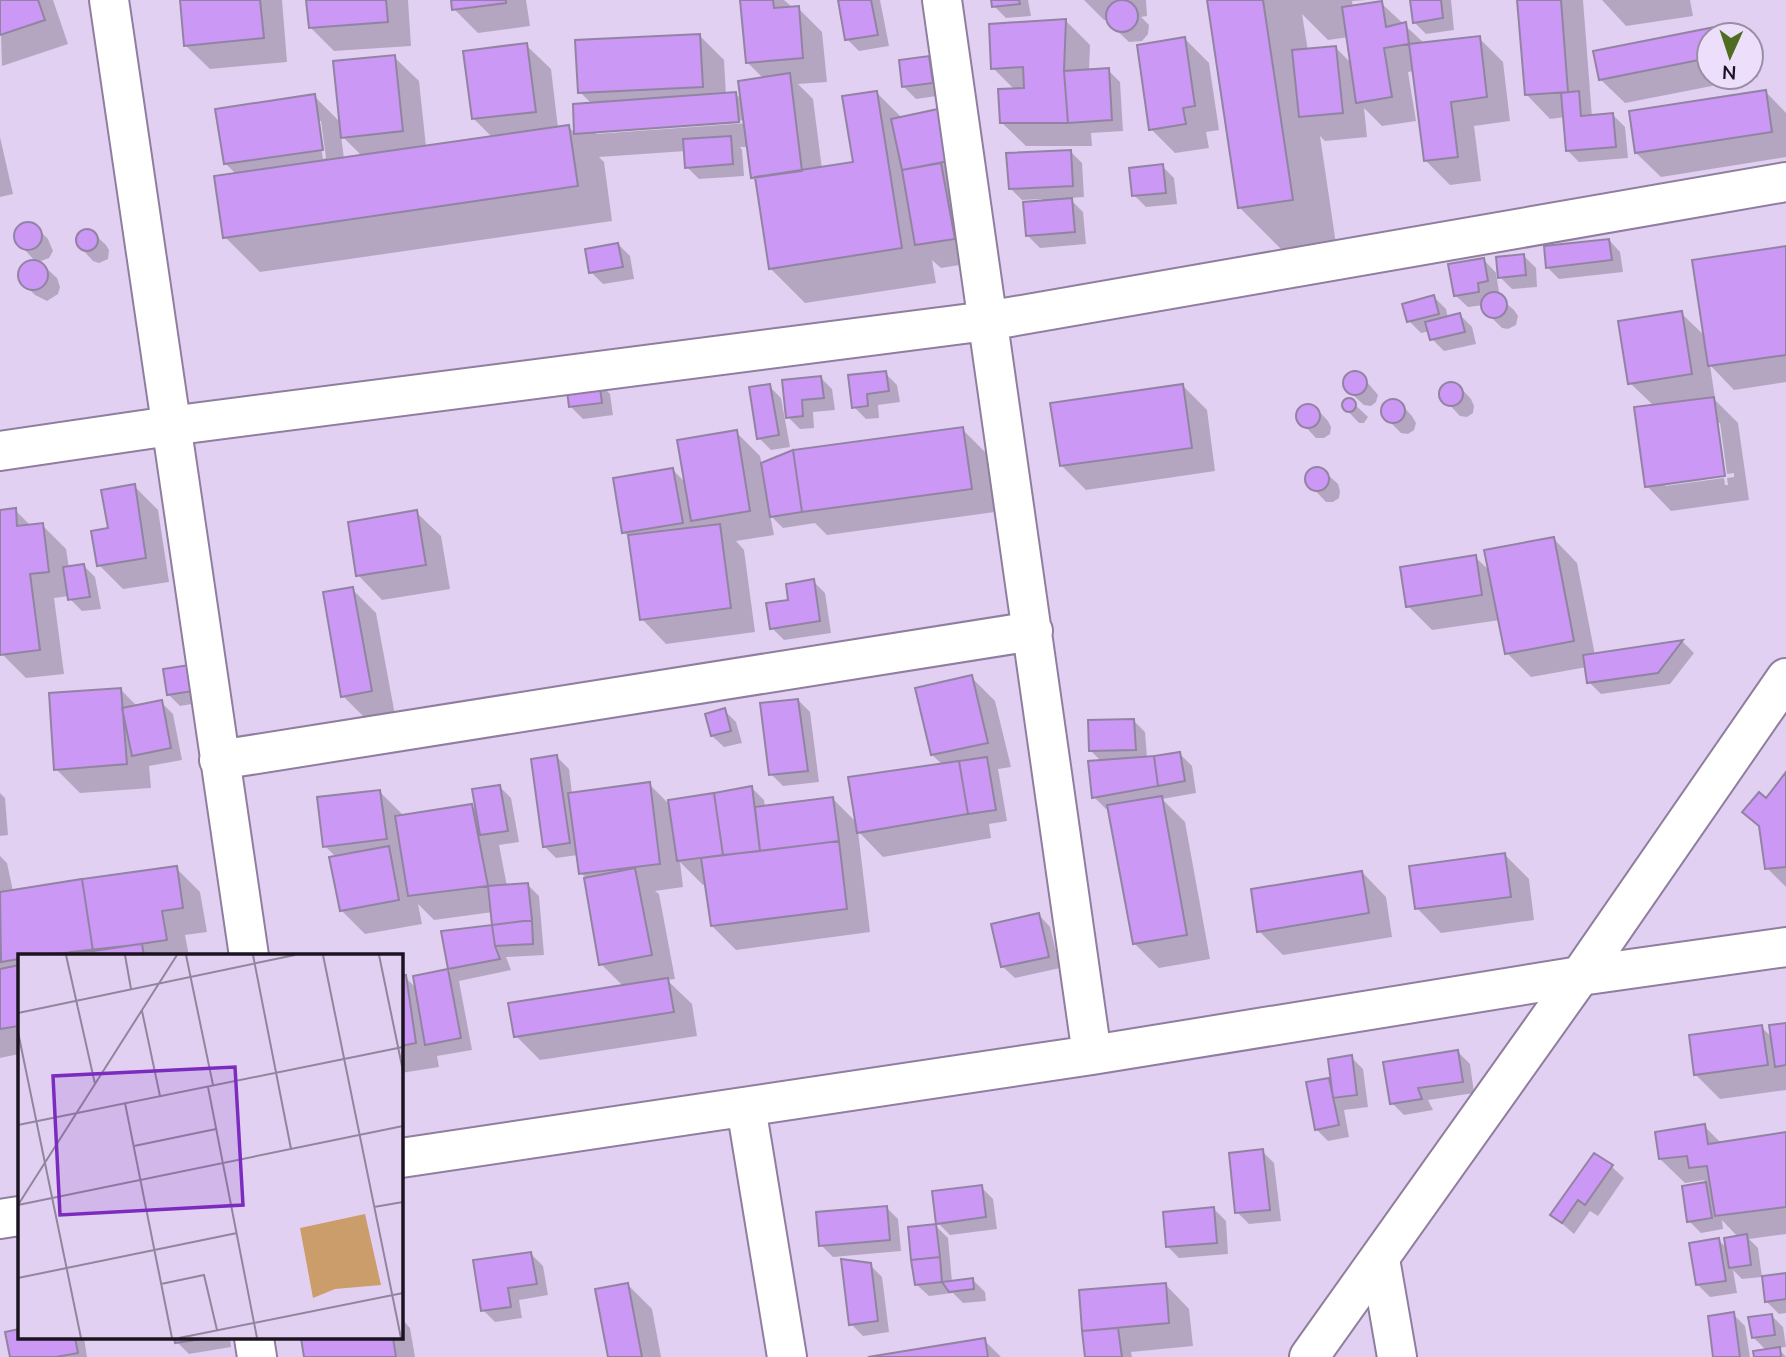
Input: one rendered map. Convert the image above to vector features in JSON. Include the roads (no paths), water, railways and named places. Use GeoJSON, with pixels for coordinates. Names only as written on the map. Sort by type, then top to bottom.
{"type":"FeatureCollection","features":[{"type":"Feature","properties":{"kind":"street"},"geometry":{"type":"LineString","coordinates":[[109,0],[249,954]]}},
{"type":"Feature","properties":{"kind":"street"},"geometry":{"type":"LineString","coordinates":[[942,0],[1092,1055]]}},
{"type":"Feature","properties":{"kind":"street"},"geometry":{"type":"LineString","coordinates":[[0,451],[170,426],[987,321],[1786,182]]}},
{"type":"Feature","properties":{"kind":"street"},"geometry":{"type":"LineString","coordinates":[[219,760],[1033,631]]}},
{"type":"Feature","properties":{"kind":"street"},"geometry":{"type":"LineString","coordinates":[[1309,1357],[1580,976],[1786,678]]}},
{"type":"Feature","properties":{"kind":"street"},"geometry":{"type":"LineString","coordinates":[[402,1158],[1092,1055],[1580,976],[1786,947]]}},
{"type":"Feature","properties":{"kind":"street"},"geometry":{"type":"LineString","coordinates":[[746,1107],[787,1357]]}},
{"type":"Feature","properties":{"kind":"street"},"geometry":{"type":"LineString","coordinates":[[0,1219],[18,1216]]}},
{"type":"Feature","properties":{"kind":"street"},"geometry":{"type":"LineString","coordinates":[[1380,1259],[1396,1357]]}}]}
